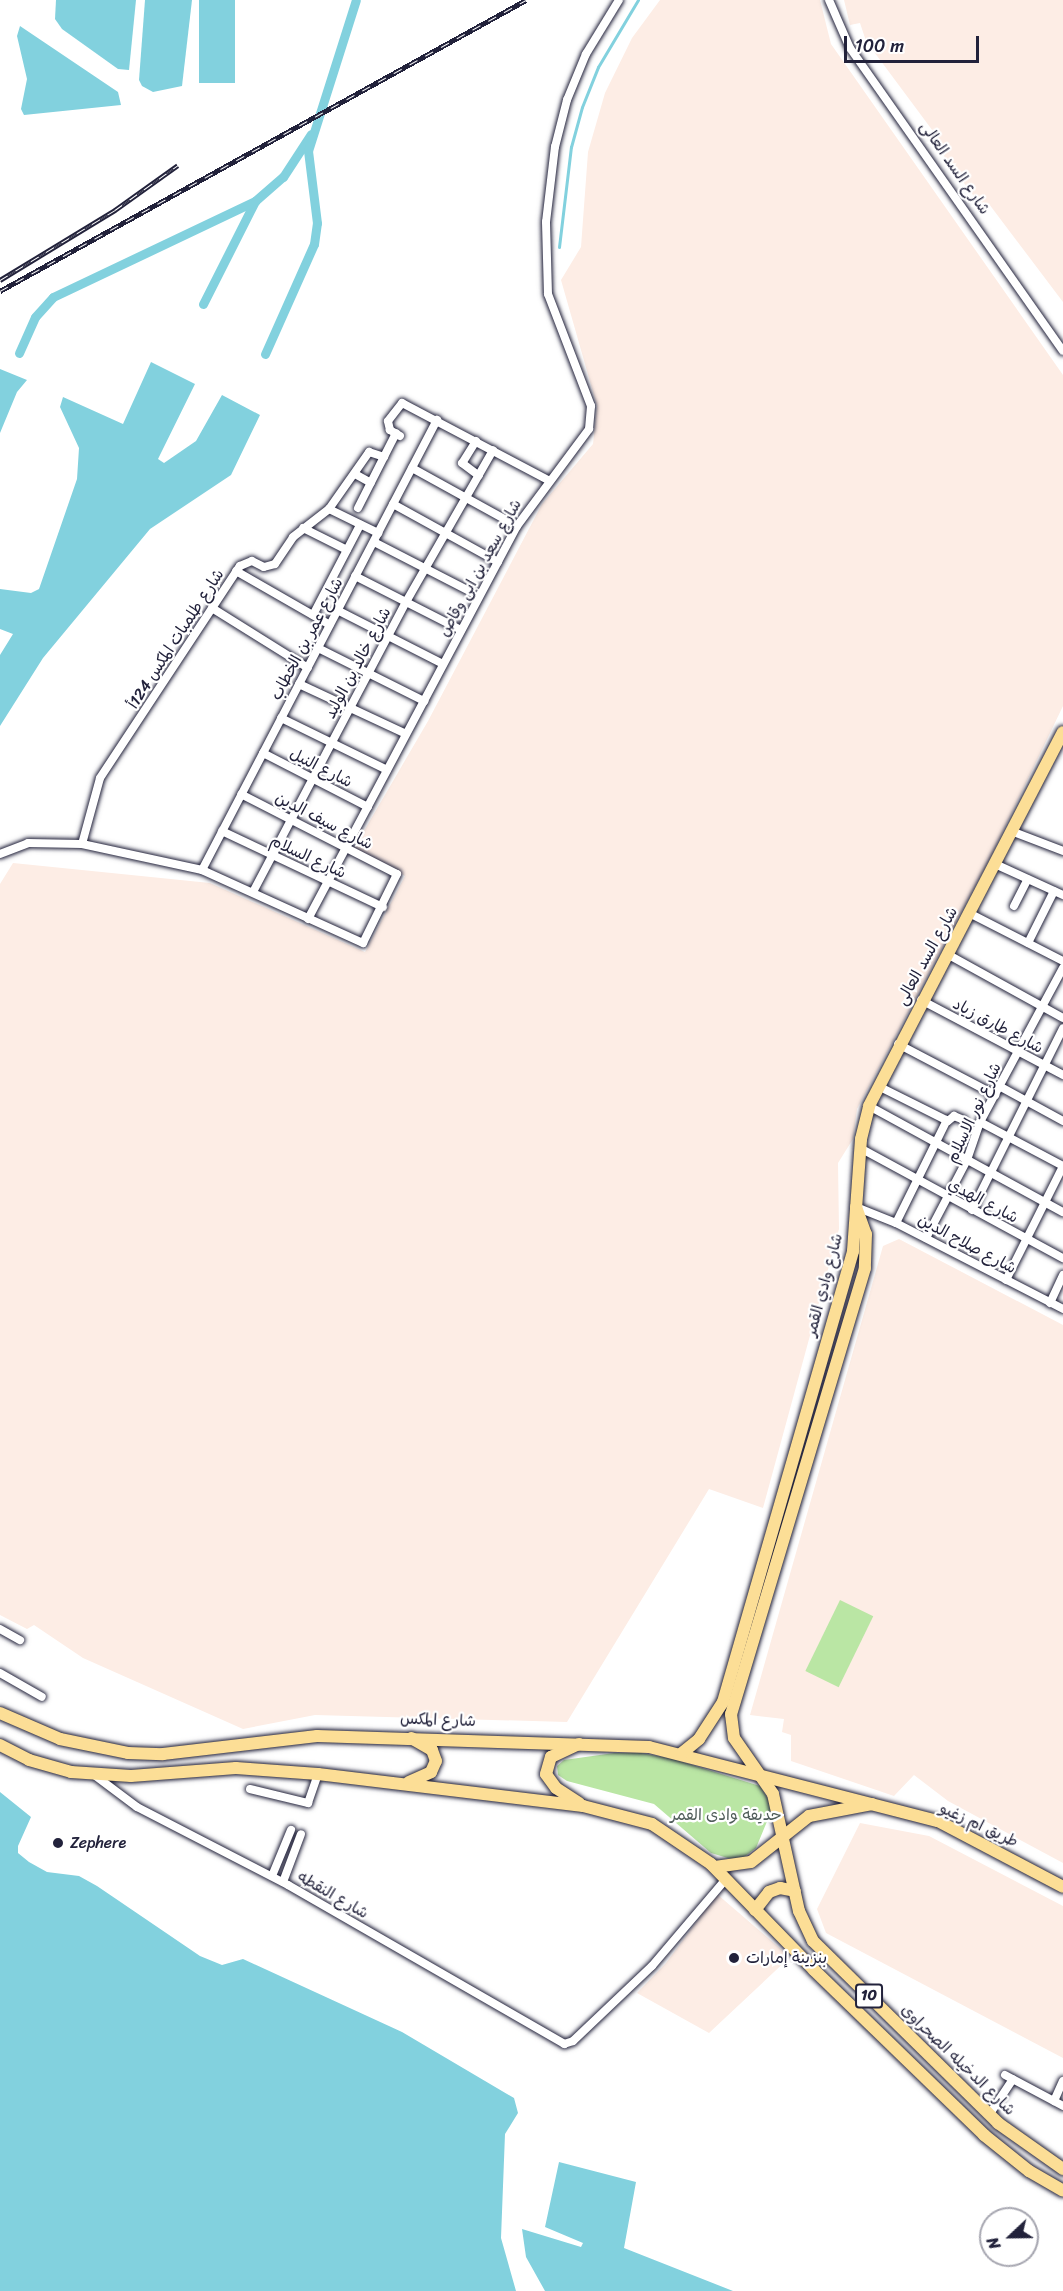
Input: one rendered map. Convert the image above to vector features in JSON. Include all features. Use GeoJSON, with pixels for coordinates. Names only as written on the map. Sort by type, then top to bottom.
{"type":"FeatureCollection","features":[{"type":"Feature","properties":{"kind":"main road","name":"شارع السد العالى"},"geometry":{"type":"LineString","coordinates":[[856,1207],[860,1148],[869,1106],[898,1044],[1063,732]]}},
{"type":"Feature","properties":{"kind":"main road","name":"شارع وادي القمر"},"geometry":{"type":"LineString","coordinates":[[682,1753],[699,1739],[723,1702],[850,1263],[856,1207]]}},
{"type":"Feature","properties":{"kind":"main road","name":"شارع وادي القمر"},"geometry":{"type":"LineString","coordinates":[[755,1771],[734,1738],[731,1714],[865,1268],[866,1234],[856,1207]]}},
{"type":"Feature","properties":{"kind":"main road","name":"شارع المكس"},"geometry":{"type":"LineString","coordinates":[[0,1713],[77,1744],[128,1753],[163,1754],[317,1736],[407,1736],[585,1742],[682,1753],[876,1803]]}},
{"type":"Feature","properties":{"kind":"main road"},"geometry":{"type":"LineString","coordinates":[[407,1736],[432,1750],[436,1761],[431,1772],[408,1782]]}},
{"type":"Feature","properties":{"kind":"main road"},"geometry":{"type":"LineString","coordinates":[[583,1806],[556,1788],[546,1774],[551,1757],[585,1742]]}},
{"type":"Feature","properties":{"kind":"main road"},"geometry":{"type":"LineString","coordinates":[[0,1745],[49,1767],[93,1774],[132,1776],[236,1768],[408,1782],[583,1806],[652,1824],[693,1848],[726,1880]]}},
{"type":"Feature","properties":{"kind":"main road","name":"شارع الدخيله الصحراوى"},"geometry":{"type":"LineString","coordinates":[[755,1771],[773,1794],[802,1921],[813,1941],[988,2115],[1063,2169]]}},
{"type":"Feature","properties":{"kind":"main road"},"geometry":{"type":"LineString","coordinates":[[714,1867],[751,1862],[782,1834],[809,1816],[876,1803]]}},
{"type":"Feature","properties":{"kind":"main road","name":"طريق ام زغيو"},"geometry":{"type":"LineString","coordinates":[[876,1803],[963,1832],[1063,1887]]}},
{"type":"Feature","properties":{"kind":"main road","name":"10"},"geometry":{"type":"LineString","coordinates":[[726,1880],[951,2103],[1006,2154],[1063,2191]]}},
{"type":"Feature","properties":{"kind":"main road"},"geometry":{"type":"LineString","coordinates":[[755,1910],[769,1892],[785,1888],[795,1891]]}},
{"type":"Feature","properties":{"kind":"main road"},"geometry":{"type":"LineString","coordinates":[[951,2103],[963,2089]]}},
{"type":"Feature","properties":{"kind":"street","name":"شارع سعد بن ابى وقاص"},"geometry":{"type":"LineString","coordinates":[[308,919],[517,526],[548,480],[584,439],[592,417],[588,394],[548,294],[546,222],[555,147],[567,100],[586,54],[619,0]]}},
{"type":"Feature","properties":{"kind":"street","name":"شارع السد العالى"},"geometry":{"type":"LineString","coordinates":[[828,0],[850,48],[1063,351]]}},
{"type":"Feature","properties":{"kind":"street"},"geometry":{"type":"LineString","coordinates":[[358,508],[398,435],[388,421],[398,405],[405,403],[548,480]]}},
{"type":"Feature","properties":{"kind":"street","name":"شارع عمر بن الخطاب"},"geometry":{"type":"LineString","coordinates":[[202,870],[437,420]]}},
{"type":"Feature","properties":{"kind":"street"},"geometry":{"type":"LineString","coordinates":[[476,441],[462,463],[478,476]]}},
{"type":"Feature","properties":{"kind":"street","name":"شارع خالد بن الوليد"},"geometry":{"type":"LineString","coordinates":[[254,892],[406,602],[493,450]]}},
{"type":"Feature","properties":{"kind":"street","name":"شارع طلمبات المكس 124أ"},"geometry":{"type":"LineString","coordinates":[[82,844],[100,778],[236,571],[245,562],[264,567],[275,564],[303,528],[328,509],[370,451],[384,457]]}},
{"type":"Feature","properties":{"kind":"street"},"geometry":{"type":"LineString","coordinates":[[412,468],[517,526]]}},
{"type":"Feature","properties":{"kind":"street"},"geometry":{"type":"LineString","coordinates":[[355,474],[371,483]]}},
{"type":"Feature","properties":{"kind":"street"},"geometry":{"type":"LineString","coordinates":[[393,504],[498,562]]}},
{"type":"Feature","properties":{"kind":"street"},"geometry":{"type":"LineString","coordinates":[[328,509],[378,533]]}},
{"type":"Feature","properties":{"kind":"street"},"geometry":{"type":"LineString","coordinates":[[313,615],[360,525]]}},
{"type":"Feature","properties":{"kind":"street"},"geometry":{"type":"LineString","coordinates":[[303,528],[347,550]]}},
{"type":"Feature","properties":{"kind":"street"},"geometry":{"type":"LineString","coordinates":[[374,542],[479,596]]}},
{"type":"Feature","properties":{"kind":"street"},"geometry":{"type":"LineString","coordinates":[[236,571],[330,625]]}},
{"type":"Feature","properties":{"kind":"street"},"geometry":{"type":"LineString","coordinates":[[355,576],[461,630]]}},
{"type":"Feature","properties":{"kind":"street"},"geometry":{"type":"LineString","coordinates":[[212,608],[308,668]]}},
{"type":"Feature","properties":{"kind":"street"},"geometry":{"type":"LineString","coordinates":[[338,610],[443,664]]}},
{"type":"Feature","properties":{"kind":"street"},"geometry":{"type":"LineString","coordinates":[[318,648],[424,700]]}},
{"type":"Feature","properties":{"kind":"street"},"geometry":{"type":"LineString","coordinates":[[299,684],[406,734]]}},
{"type":"Feature","properties":{"kind":"street"},"geometry":{"type":"LineString","coordinates":[[281,718],[387,770]]}},
{"type":"Feature","properties":{"kind":"street","name":"شارع النيل"},"geometry":{"type":"LineString","coordinates":[[263,753],[368,807]]}},
{"type":"Feature","properties":{"kind":"street","name":"شارع سيف الدين"},"geometry":{"type":"LineString","coordinates":[[241,794],[395,873],[397,879],[383,907]]}},
{"type":"Feature","properties":{"kind":"street","name":"شارع السلام"},"geometry":{"type":"LineString","coordinates":[[222,831],[383,907]]}},
{"type":"Feature","properties":{"kind":"street"},"geometry":{"type":"LineString","coordinates":[[1011,831],[1063,851]]}},
{"type":"Feature","properties":{"kind":"street"},"geometry":{"type":"LineString","coordinates":[[0,854],[28,843],[82,844],[202,870],[254,892],[356,942],[365,941],[383,907]]}},
{"type":"Feature","properties":{"kind":"street"},"geometry":{"type":"LineString","coordinates":[[995,864],[1063,895]]}},
{"type":"Feature","properties":{"kind":"street"},"geometry":{"type":"LineString","coordinates":[[1014,906],[1028,879]]}},
{"type":"Feature","properties":{"kind":"street"},"geometry":{"type":"LineString","coordinates":[[1028,942],[1054,891]]}},
{"type":"Feature","properties":{"kind":"street"},"geometry":{"type":"LineString","coordinates":[[969,913],[1063,961]]}},
{"type":"Feature","properties":{"kind":"street"},"geometry":{"type":"LineString","coordinates":[[947,954],[1063,1018]]}},
{"type":"Feature","properties":{"kind":"street","name":"شارع نور الاسلام"},"geometry":{"type":"LineString","coordinates":[[926,1238],[967,1160],[980,1122],[1063,968]]}},
{"type":"Feature","properties":{"kind":"street","name":"شارع طارق زياد"},"geometry":{"type":"LineString","coordinates":[[921,1000],[1063,1075]]}},
{"type":"Feature","properties":{"kind":"street"},"geometry":{"type":"LineString","coordinates":[[972,1209],[1063,1028]]}},
{"type":"Feature","properties":{"kind":"street"},"geometry":{"type":"LineString","coordinates":[[898,1044],[995,1095]]}},
{"type":"Feature","properties":{"kind":"street"},"geometry":{"type":"LineString","coordinates":[[878,1086],[947,1120]]}},
{"type":"Feature","properties":{"kind":"street"},"geometry":{"type":"LineString","coordinates":[[999,1086],[1063,1121]]}},
{"type":"Feature","properties":{"kind":"street"},"geometry":{"type":"LineString","coordinates":[[869,1106],[1063,1212]]}},
{"type":"Feature","properties":{"kind":"street"},"geometry":{"type":"LineString","coordinates":[[896,1223],[947,1120],[954,1116],[964,1120]]}},
{"type":"Feature","properties":{"kind":"street"},"geometry":{"type":"LineString","coordinates":[[980,1122],[1063,1166],[1006,1280]]}},
{"type":"Feature","properties":{"kind":"street","name":"شارع الهدي"},"geometry":{"type":"LineString","coordinates":[[860,1148],[917,1181],[1063,1258]]}},
{"type":"Feature","properties":{"kind":"street","name":"شارع صلاح الدين"},"geometry":{"type":"LineString","coordinates":[[856,1207],[896,1223],[1063,1309]]}},
{"type":"Feature","properties":{"kind":"street"},"geometry":{"type":"LineString","coordinates":[[1050,1303],[1063,1275]]}},
{"type":"Feature","properties":{"kind":"street"},"geometry":{"type":"LineString","coordinates":[[0,1629],[20,1640]]}},
{"type":"Feature","properties":{"kind":"street"},"geometry":{"type":"LineString","coordinates":[[0,1673],[42,1697]]}},
{"type":"Feature","properties":{"kind":"street","name":"شارع النقطه"},"geometry":{"type":"LineString","coordinates":[[93,1774],[137,1807],[283,1882],[560,2042],[573,2041],[652,1966],[726,1880]]}},
{"type":"Feature","properties":{"kind":"street"},"geometry":{"type":"LineString","coordinates":[[250,1789],[308,1803],[318,1774]]}},
{"type":"Feature","properties":{"kind":"street"},"geometry":{"type":"LineString","coordinates":[[272,1876],[291,1830]]}},
{"type":"Feature","properties":{"kind":"street"},"geometry":{"type":"LineString","coordinates":[[283,1882],[301,1834]]}},
{"type":"Feature","properties":{"kind":"street"},"geometry":{"type":"LineString","coordinates":[[988,2115],[1009,2077],[1063,2106]]}},
{"type":"Feature","properties":{"kind":"street"},"geometry":{"type":"LineString","coordinates":[[1053,2101],[1063,2081]]}},
{"type":"Feature","properties":{"kind":"shaded area"},"geometry":{"type":"Polygon","coordinates":[[[660,0],[820,0],[831,44],[1063,375],[1063,706],[990,858],[857,1109],[853,1139],[838,1163],[839,1229],[763,1508],[709,1489],[567,1722],[315,1715],[243,1729],[83,1658],[34,1625],[27,1629],[0,1615],[0,884],[13,863],[210,883],[365,952],[405,876],[354,848],[428,721],[542,504],[593,444],[597,406],[561,280],[581,247],[588,152],[605,93],[632,38],[660,0]]]}},
{"type":"Feature","properties":{"kind":"shaded area"},"geometry":{"type":"Polygon","coordinates":[[[844,0],[1063,0],[1063,302],[989,204],[978,202],[944,156],[947,150],[866,41],[860,23],[850,25],[844,0]]]}},
{"type":"Feature","properties":{"kind":"shaded area"},"geometry":{"type":"Polygon","coordinates":[[[899,1239],[1063,1325],[1063,1863],[948,1801],[914,1775],[894,1796],[791,1761],[791,1735],[782,1732],[784,1719],[750,1715],[883,1246],[899,1239]]]}},
{"type":"Feature","properties":{"kind":"shaded area"},"geometry":{"type":"Polygon","coordinates":[[[860,1823],[929,1836],[1063,1906],[1063,2058],[826,1933],[817,1909],[860,1823]]]}},
{"type":"Feature","properties":{"kind":"shaded area"},"geometry":{"type":"Polygon","coordinates":[[[717,1894],[790,1957],[709,2033],[637,1993],[666,1963],[717,1894]]]}},
{"type":"Feature","properties":{"kind":"green space"},"geometry":{"type":"Polygon","coordinates":[[[840,1600],[873,1616],[839,1687],[805,1671],[840,1600]]]}},
{"type":"Feature","properties":{"kind":"green space","name":"حديقة وادى القمر"},"geometry":{"type":"Polygon","coordinates":[[[614,1753],[641,1753],[673,1759],[760,1786],[773,1807],[756,1848],[744,1857],[731,1859],[711,1853],[654,1804],[567,1781],[558,1775],[557,1766],[564,1760],[614,1753]]]}},
{"type":"Feature","properties":{"kind":"water"},"geometry":{"type":"Polygon","coordinates":[[[56,0],[136,0],[129,70],[118,69],[62,29],[55,19],[56,0]]]}},
{"type":"Feature","properties":{"kind":"water"},"geometry":{"type":"Polygon","coordinates":[[[145,0],[192,0],[182,86],[153,92],[142,86],[139,80],[145,0]]]}},
{"type":"Feature","properties":{"kind":"water"},"geometry":{"type":"Polygon","coordinates":[[[199,0],[235,0],[235,83],[199,83],[199,0]]]}},
{"type":"Feature","properties":{"kind":"water"},"geometry":{"type":"Polygon","coordinates":[[[20,26],[118,92],[121,105],[24,115],[21,109],[27,79],[17,36],[20,26]]]}},
{"type":"Feature","properties":{"kind":"water"},"geometry":{"type":"Polygon","coordinates":[[[151,362],[195,384],[158,459],[164,463],[196,441],[222,395],[260,415],[231,475],[150,529],[43,658],[0,726],[0,655],[13,634],[0,629],[0,589],[31,593],[39,589],[77,479],[79,448],[60,407],[63,397],[123,424],[151,362]]]}},
{"type":"Feature","properties":{"kind":"water"},"geometry":{"type":"Polygon","coordinates":[[[0,369],[27,380],[17,392],[0,433],[0,369]]]}},
{"type":"Feature","properties":{"kind":"water"},"geometry":{"type":"Polygon","coordinates":[[[0,1792],[31,1817],[18,1846],[18,1853],[29,1862],[47,1872],[79,1876],[200,1956],[222,1965],[243,1959],[402,2032],[514,2098],[518,2113],[505,2134],[501,2238],[516,2291],[0,2291],[0,1792]]]}},
{"type":"Feature","properties":{"kind":"water"},"geometry":{"type":"Polygon","coordinates":[[[559,2162],[636,2182],[624,2248],[733,2291],[545,2291],[526,2257],[522,2229],[581,2247],[583,2243],[545,2227],[559,2162]]]}},
{"type":"Feature","properties":{"kind":"waterway"},"geometry":{"type":"LineString","coordinates":[[265,354],[314,244],[317,223],[308,151],[356,0]]}},
{"type":"Feature","properties":{"kind":"waterway"},"geometry":{"type":"LineString","coordinates":[[559,247],[571,147],[582,107],[598,67],[638,0]]}},
{"type":"Feature","properties":{"kind":"waterway"},"geometry":{"type":"LineString","coordinates":[[19,353],[35,317],[53,297],[255,201],[283,177],[311,134]]}},
{"type":"Feature","properties":{"kind":"waterway"},"geometry":{"type":"LineString","coordinates":[[203,304],[255,201]]}},
{"type":"Feature","properties":{"kind":"railway"},"geometry":{"type":"LineString","coordinates":[[0,291],[526,0]]}},
{"type":"Feature","properties":{"kind":"railway"},"geometry":{"type":"LineString","coordinates":[[0,280],[115,210],[178,165]]}},
{"type":"Feature","properties":{"kind":"place","name":"Zephere"},"geometry":{"type":"Point","coordinates":[58,1843]}},
{"type":"Feature","properties":{"kind":"place","name":"بنزينة إمارات"},"geometry":{"type":"Point","coordinates":[734,1958]}}]}
